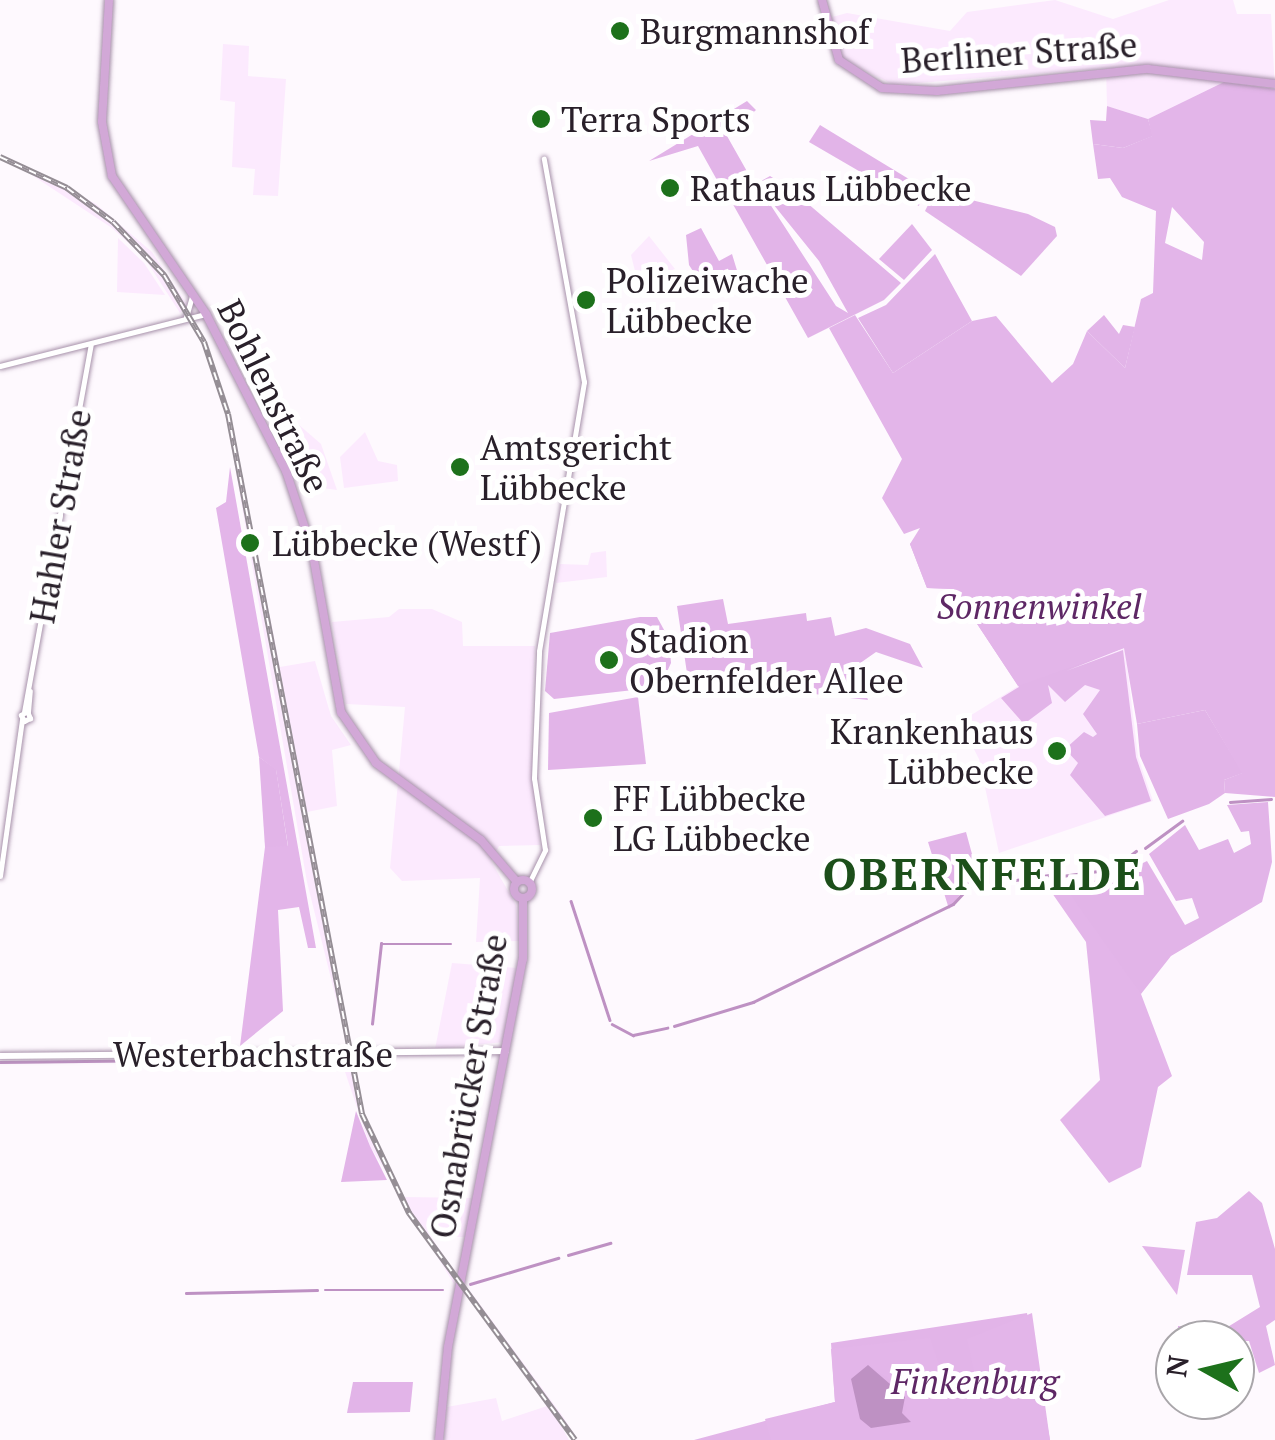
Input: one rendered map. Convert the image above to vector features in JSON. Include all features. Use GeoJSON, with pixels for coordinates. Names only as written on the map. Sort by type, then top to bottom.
{"type":"FeatureCollection","features":[{"type":"Feature","properties":{"kind":"main road","name":"Bohlenstraße"},"geometry":{"type":"LineString","coordinates":[[109,0],[101,95],[108,162],[125,205],[206,314],[298,502],[346,723],[395,780],[481,840],[517,882]]}},
{"type":"Feature","properties":{"kind":"main road","name":"Berliner Straße"},"geometry":{"type":"LineString","coordinates":[[822,0],[844,66],[891,90],[1148,69],[1275,84]]}},
{"type":"Feature","properties":{"kind":"main road"},"geometry":{"type":"LineString","coordinates":[[517,882],[529,883],[523,898],[514,891],[517,882]]}},
{"type":"Feature","properties":{"kind":"main road","name":"Osnabrücker Straße"},"geometry":{"type":"LineString","coordinates":[[440,1440],[460,1283],[524,946],[523,898]]}},
{"type":"Feature","properties":{"kind":"main road","name":"Westerbachstraße"},"geometry":{"type":"LineString","coordinates":[[0,1056],[506,1051]]}},
{"type":"Feature","properties":{"kind":"street"},"geometry":{"type":"LineString","coordinates":[[529,883],[544,850],[534,764],[539,651],[584,382],[544,159]]}},
{"type":"Feature","properties":{"kind":"street"},"geometry":{"type":"LineString","coordinates":[[180,322],[192,310],[189,288]]}},
{"type":"Feature","properties":{"kind":"street"},"geometry":{"type":"LineString","coordinates":[[0,366],[206,314]]}},
{"type":"Feature","properties":{"kind":"street","name":"Hahler Straße"},"geometry":{"type":"LineString","coordinates":[[0,876],[90,345]]}},
{"type":"Feature","properties":{"kind":"shaded area"},"geometry":{"type":"Polygon","coordinates":[[[1055,0],[1113,19],[1169,0],[1233,0],[1237,14],[1271,14],[1275,89],[1224,82],[1148,119],[1107,106],[1106,68],[894,85],[844,60],[831,29],[832,17],[847,13],[950,31],[967,12],[1055,0]]]}},
{"type":"Feature","properties":{"kind":"shaded area"},"geometry":{"type":"Polygon","coordinates":[[[223,44],[249,46],[248,76],[286,79],[278,196],[253,195],[255,169],[232,167],[235,102],[220,100],[223,44]]]}},
{"type":"Feature","properties":{"kind":"shaded area"},"geometry":{"type":"Polygon","coordinates":[[[0,154],[96,204],[152,252],[188,306],[180,313],[144,257],[112,228],[0,154]]]}},
{"type":"Feature","properties":{"kind":"shaded area"},"geometry":{"type":"Polygon","coordinates":[[[649,236],[675,269],[638,283],[631,255],[649,236]]]}},
{"type":"Feature","properties":{"kind":"shaded area"},"geometry":{"type":"Polygon","coordinates":[[[118,238],[144,263],[165,295],[117,292],[118,238]]]}},
{"type":"Feature","properties":{"kind":"shaded area"},"geometry":{"type":"Polygon","coordinates":[[[198,326],[226,400],[280,667],[315,661],[331,716],[351,745],[332,750],[337,806],[307,812],[348,1047],[307,882],[227,420],[198,326]]]}},
{"type":"Feature","properties":{"kind":"shaded area"},"geometry":{"type":"Polygon","coordinates":[[[279,422],[298,424],[321,444],[337,490],[300,485],[278,439],[279,422]]]}},
{"type":"Feature","properties":{"kind":"shaded area"},"geometry":{"type":"Polygon","coordinates":[[[365,432],[378,461],[397,465],[398,481],[344,488],[340,457],[365,432]]]}},
{"type":"Feature","properties":{"kind":"shaded area"},"geometry":{"type":"Polygon","coordinates":[[[606,551],[607,577],[556,583],[560,564],[588,565],[591,553],[606,551]]]}},
{"type":"Feature","properties":{"kind":"shaded area"},"geometry":{"type":"Polygon","coordinates":[[[399,609],[432,609],[462,622],[463,646],[535,646],[531,749],[540,845],[499,846],[491,861],[516,905],[519,941],[476,942],[480,878],[402,881],[390,868],[405,707],[346,704],[332,622],[389,617],[399,609]]]}},
{"type":"Feature","properties":{"kind":"shaded area","name":"Krankenhaus Lübbecke"},"geometry":{"type":"Polygon","coordinates":[[[1125,648],[1138,757],[1153,801],[999,853],[979,759],[960,722],[1018,686],[1125,648]]]}},
{"type":"Feature","properties":{"kind":"shaded area"},"geometry":{"type":"Polygon","coordinates":[[[452,963],[517,968],[504,1042],[435,1049],[452,963]]]}},
{"type":"Feature","properties":{"kind":"shaded area"},"geometry":{"type":"Polygon","coordinates":[[[348,1055],[365,1117],[403,1197],[475,1198],[465,1237],[431,1237],[456,1273],[454,1284],[370,1146],[341,1060],[348,1055]]]}},
{"type":"Feature","properties":{"kind":"shaded area"},"geometry":{"type":"Polygon","coordinates":[[[465,1284],[578,1440],[557,1418],[569,1440],[444,1440],[447,1407],[496,1398],[502,1421],[547,1406],[465,1284]]]}},
{"type":"Feature","properties":{"kind":"shaded area"},"geometry":{"type":"Polygon","coordinates":[[[868,1365],[905,1397],[902,1413],[911,1422],[871,1428],[860,1419],[851,1379],[868,1365]]]}},
{"type":"Feature","properties":{"kind":"green space","name":"Sonnenwinkel"},"geometry":{"type":"Polygon","coordinates":[[[1224,82],[1275,89],[1275,797],[1225,793],[1224,780],[1242,773],[1205,710],[1137,724],[1124,648],[1018,686],[954,589],[927,588],[910,544],[920,528],[904,534],[882,498],[902,459],[829,328],[855,315],[893,373],[972,321],[996,316],[1052,383],[1073,364],[1087,331],[1125,368],[1141,299],[1153,293],[1156,211],[1122,197],[1110,178],[1098,179],[1093,144],[1123,148],[1152,136],[1148,119],[1224,82]],[[1172,207],[1165,243],[1202,260],[1204,242],[1172,207]]]}},
{"type":"Feature","properties":{"kind":"green space"},"geometry":{"type":"Polygon","coordinates":[[[747,101],[756,110],[727,136],[753,182],[727,198],[698,146],[649,161],[747,101]]]}},
{"type":"Feature","properties":{"kind":"green space"},"geometry":{"type":"Polygon","coordinates":[[[1107,106],[1148,119],[1153,136],[1123,148],[1093,144],[1090,120],[1106,121],[1107,106]]]}},
{"type":"Feature","properties":{"kind":"green space"},"geometry":{"type":"Polygon","coordinates":[[[820,125],[922,187],[919,206],[809,142],[820,125]]]}},
{"type":"Feature","properties":{"kind":"green space"},"geometry":{"type":"Polygon","coordinates":[[[770,176],[901,283],[884,300],[808,338],[730,199],[770,176]],[[757,184],[836,306],[848,313],[819,261],[757,184]]]}},
{"type":"Feature","properties":{"kind":"green space"},"geometry":{"type":"Polygon","coordinates":[[[935,191],[1028,214],[1055,227],[1057,236],[1021,276],[925,211],[935,191]]]}},
{"type":"Feature","properties":{"kind":"green space"},"geometry":{"type":"Polygon","coordinates":[[[912,224],[932,250],[904,280],[879,259],[912,224]]]}},
{"type":"Feature","properties":{"kind":"green space"},"geometry":{"type":"Polygon","coordinates":[[[701,228],[719,261],[732,254],[739,277],[708,294],[689,265],[686,235],[701,228]]]}},
{"type":"Feature","properties":{"kind":"green space"},"geometry":{"type":"Polygon","coordinates":[[[935,254],[972,321],[893,373],[858,318],[886,305],[935,254]]]}},
{"type":"Feature","properties":{"kind":"green space"},"geometry":{"type":"Polygon","coordinates":[[[1104,315],[1119,334],[1123,325],[1135,327],[1125,368],[1087,331],[1104,315]]]}},
{"type":"Feature","properties":{"kind":"green space"},"geometry":{"type":"Polygon","coordinates":[[[230,467],[316,948],[308,948],[299,907],[278,910],[283,1011],[240,1046],[265,847],[288,846],[276,770],[259,757],[216,508],[226,502],[230,467]]]}},
{"type":"Feature","properties":{"kind":"green space","name":"Sonnenwinkel"},"geometry":{"type":"Polygon","coordinates":[[[920,532],[1124,648],[1066,671],[1123,650],[1136,757],[1151,801],[1105,816],[1070,775],[1078,763],[1065,749],[1084,732],[1093,737],[1097,734],[1083,714],[1100,690],[1085,685],[1065,702],[1048,685],[1052,703],[1024,724],[1001,698],[1019,687],[954,589],[927,588],[910,544],[920,532]]]}},
{"type":"Feature","properties":{"kind":"green space"},"geometry":{"type":"Polygon","coordinates":[[[723,599],[728,624],[806,613],[807,621],[831,617],[835,636],[866,628],[910,644],[923,668],[876,652],[856,666],[868,700],[688,680],[677,606],[723,599]]]}},
{"type":"Feature","properties":{"kind":"green space","name":"Stadion Obernfelder Allee"},"geometry":{"type":"Polygon","coordinates":[[[657,617],[669,639],[671,663],[660,687],[554,699],[545,691],[550,633],[657,617]]]}},
{"type":"Feature","properties":{"kind":"green space"},"geometry":{"type":"Polygon","coordinates":[[[638,697],[646,764],[548,770],[549,713],[638,697]]]}},
{"type":"Feature","properties":{"kind":"green space"},"geometry":{"type":"Polygon","coordinates":[[[1205,710],[1243,773],[1224,780],[1225,793],[1209,804],[1168,819],[1140,756],[1137,724],[1205,710]]]}},
{"type":"Feature","properties":{"kind":"green space"},"geometry":{"type":"Polygon","coordinates":[[[259,757],[276,769],[288,847],[265,847],[259,757]]]}},
{"type":"Feature","properties":{"kind":"green space"},"geometry":{"type":"Polygon","coordinates":[[[1268,802],[1272,862],[1262,902],[1171,956],[1141,994],[1133,991],[1062,883],[1108,880],[1147,861],[1185,925],[1199,918],[1192,898],[1176,901],[1149,854],[1185,825],[1199,850],[1228,839],[1234,853],[1251,844],[1249,831],[1241,832],[1227,805],[1268,802]]]}},
{"type":"Feature","properties":{"kind":"green space"},"geometry":{"type":"Polygon","coordinates":[[[966,832],[972,854],[988,859],[949,909],[928,842],[966,832]]]}},
{"type":"Feature","properties":{"kind":"green space"},"geometry":{"type":"Polygon","coordinates":[[[1062,883],[1141,994],[1172,1076],[1158,1087],[1141,1167],[1109,1183],[1060,1120],[1100,1080],[1086,942],[1052,893],[1062,883]]]}},
{"type":"Feature","properties":{"kind":"green space"},"geometry":{"type":"Polygon","coordinates":[[[356,1111],[370,1146],[387,1180],[341,1182],[356,1111]]]}},
{"type":"Feature","properties":{"kind":"green space"},"geometry":{"type":"Polygon","coordinates":[[[1249,1191],[1262,1203],[1275,1249],[1275,1320],[1266,1326],[1275,1365],[1259,1373],[1255,1360],[1255,1320],[1239,1320],[1260,1307],[1252,1275],[1187,1275],[1196,1222],[1217,1218],[1249,1191]]]}},
{"type":"Feature","properties":{"kind":"green space"},"geometry":{"type":"Polygon","coordinates":[[[1142,1246],[1185,1250],[1177,1295],[1142,1246]]]}},
{"type":"Feature","properties":{"kind":"green space","name":"Finkenburg"},"geometry":{"type":"Polygon","coordinates":[[[1027,1313],[1050,1440],[694,1440],[835,1402],[831,1343],[1027,1313]]]}},
{"type":"Feature","properties":{"kind":"green space","name":"Finkenburg"},"geometry":{"type":"Polygon","coordinates":[[[1032,1313],[1050,1440],[771,1440],[765,1419],[835,1402],[831,1349],[930,1338],[943,1376],[964,1390],[974,1371],[967,1339],[1032,1313]],[[868,1365],[852,1378],[865,1419],[900,1425],[907,1408],[894,1382],[868,1365]]]}},
{"type":"Feature","properties":{"kind":"green space"},"geometry":{"type":"Polygon","coordinates":[[[353,1382],[413,1382],[410,1412],[347,1413],[353,1382]]]}},
{"type":"Feature","properties":{"kind":"waterway"},"geometry":{"type":"LineString","coordinates":[[1230,802],[1271,799]]}},
{"type":"Feature","properties":{"kind":"waterway"},"geometry":{"type":"LineString","coordinates":[[1145,848],[1182,821]]}},
{"type":"Feature","properties":{"kind":"waterway"},"geometry":{"type":"LineString","coordinates":[[1062,876],[1113,869],[1136,851]]}},
{"type":"Feature","properties":{"kind":"waterway"},"geometry":{"type":"LineString","coordinates":[[674,1026],[753,1002],[953,904],[980,875]]}},
{"type":"Feature","properties":{"kind":"waterway"},"geometry":{"type":"LineString","coordinates":[[1002,882],[1050,875]]}},
{"type":"Feature","properties":{"kind":"waterway"},"geometry":{"type":"LineString","coordinates":[[571,901],[610,1020]]}},
{"type":"Feature","properties":{"kind":"waterway"},"geometry":{"type":"LineString","coordinates":[[372,1024],[381,944],[451,944]]}},
{"type":"Feature","properties":{"kind":"waterway"},"geometry":{"type":"LineString","coordinates":[[612,1024],[633,1035],[667,1028]]}},
{"type":"Feature","properties":{"kind":"waterway"},"geometry":{"type":"LineString","coordinates":[[0,1062],[232,1059]]}},
{"type":"Feature","properties":{"kind":"waterway"},"geometry":{"type":"LineString","coordinates":[[241,1059],[345,1061]]}},
{"type":"Feature","properties":{"kind":"waterway"},"geometry":{"type":"LineString","coordinates":[[568,1255],[610,1243]]}},
{"type":"Feature","properties":{"kind":"waterway"},"geometry":{"type":"LineString","coordinates":[[470,1284],[558,1258]]}},
{"type":"Feature","properties":{"kind":"waterway"},"geometry":{"type":"LineString","coordinates":[[186,1293],[317,1290]]}},
{"type":"Feature","properties":{"kind":"waterway"},"geometry":{"type":"LineString","coordinates":[[325,1290],[443,1290]]}},
{"type":"Feature","properties":{"kind":"railway"},"geometry":{"type":"LineString","coordinates":[[0,157],[67,188],[113,222],[164,275],[204,342],[228,414],[362,1114],[409,1213],[575,1440]]}},
{"type":"Feature","properties":{"kind":"place","name":"Burgmannshof"},"geometry":{"type":"Point","coordinates":[620,31]}},
{"type":"Feature","properties":{"kind":"place","name":"Terra Sports"},"geometry":{"type":"Point","coordinates":[541,119]}},
{"type":"Feature","properties":{"kind":"place","name":"Rathaus Lübbecke"},"geometry":{"type":"Point","coordinates":[670,188]}},
{"type":"Feature","properties":{"kind":"place","name":"Polizeiwache Lübbecke"},"geometry":{"type":"Point","coordinates":[586,300]}},
{"type":"Feature","properties":{"kind":"place","name":"Amtsgericht Lübbecke"},"geometry":{"type":"Point","coordinates":[460,467]}},
{"type":"Feature","properties":{"kind":"place","name":"Lübbecke (Westf)"},"geometry":{"type":"Point","coordinates":[250,543]}},
{"type":"Feature","properties":{"kind":"place","name":"Stadion Obernfelder Allee"},"geometry":{"type":"Point","coordinates":[609,660]}},
{"type":"Feature","properties":{"kind":"place","name":"Krankenhaus Lübbecke"},"geometry":{"type":"Point","coordinates":[1057,751]}},
{"type":"Feature","properties":{"kind":"place","name":"FF Lübbecke LG Lübbecke"},"geometry":{"type":"Point","coordinates":[593,818]}},
{"type":"Feature","properties":{"kind":"district","name":"OBERNFELDE"},"geometry":{"type":"Point","coordinates":[983,874]}}]}
